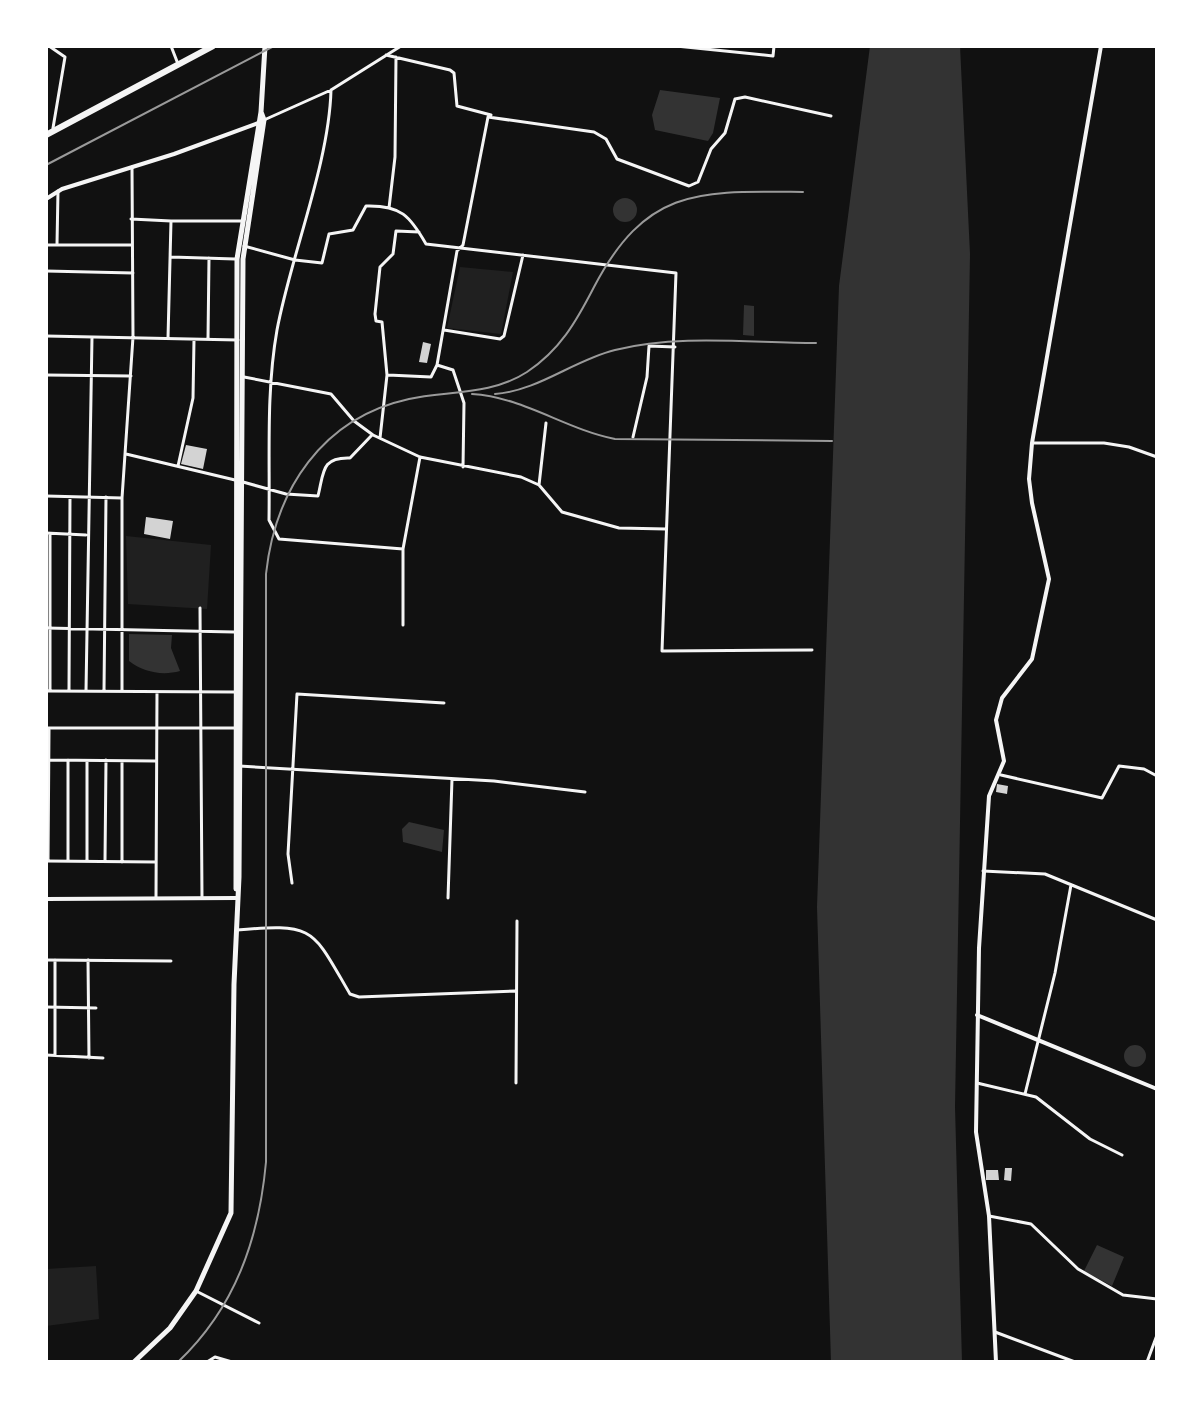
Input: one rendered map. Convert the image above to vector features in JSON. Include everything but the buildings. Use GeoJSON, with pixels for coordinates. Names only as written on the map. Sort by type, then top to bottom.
{"type":"FeatureCollection","features":[{"type":"Feature","properties":{"kind":"highway"},"geometry":{"type":"LineString","coordinates":[[49,133],[213,46]]}},
{"type":"Feature","properties":{"kind":"main road"},"geometry":{"type":"LineString","coordinates":[[134,1362],[170,1328],[196,1291],[231,1213],[237,930],[240,259],[261,112],[265,46]]}},
{"type":"Feature","properties":{"kind":"main road"},"geometry":{"type":"LineString","coordinates":[[240,259],[264,120],[261,112]]}},
{"type":"Feature","properties":{"kind":"main road"},"geometry":{"type":"LineString","coordinates":[[238,481],[239,341]]}},
{"type":"Feature","properties":{"kind":"main road"},"geometry":{"type":"LineString","coordinates":[[237,728],[237,898]]}},
{"type":"Feature","properties":{"kind":"street"},"geometry":{"type":"LineString","coordinates":[[49,46],[65,57],[57,122],[49,133]]}},
{"type":"Feature","properties":{"kind":"street"},"geometry":{"type":"LineString","coordinates":[[171,46],[178,64]]}},
{"type":"Feature","properties":{"kind":"street"},"geometry":{"type":"LineString","coordinates":[[46,199],[58,191],[257,124],[331,90],[401,46]]}},
{"type":"Feature","properties":{"kind":"street"},"geometry":{"type":"LineString","coordinates":[[676,46],[773,56],[774,46]]}},
{"type":"Feature","properties":{"kind":"street"},"geometry":{"type":"LineString","coordinates":[[996,1362],[989,1216],[976,1132],[983,871],[989,796],[1001,775],[1004,761],[996,720],[1002,698],[1032,659],[1049,579],[1029,479],[1032,443],[1051,319],[1074,213],[1101,46]]}},
{"type":"Feature","properties":{"kind":"street"},"geometry":{"type":"LineString","coordinates":[[386,55],[450,70],[454,73],[457,106],[594,132],[606,139],[617,159],[675,184],[689,186],[698,182],[711,149],[725,133],[735,99],[769,101],[831,116]]}},
{"type":"Feature","properties":{"kind":"street"},"geometry":{"type":"LineString","coordinates":[[389,208],[395,172],[396,57]]}},
{"type":"Feature","properties":{"kind":"street"},"geometry":{"type":"LineString","coordinates":[[331,90],[330,108],[277,329],[270,382],[269,520],[279,539],[403,549]]}},
{"type":"Feature","properties":{"kind":"street"},"geometry":{"type":"LineString","coordinates":[[387,375],[431,377],[437,365],[459,248],[463,245],[492,115]]}},
{"type":"Feature","properties":{"kind":"street"},"geometry":{"type":"LineString","coordinates":[[122,691],[122,498],[133,337],[132,167]]}},
{"type":"Feature","properties":{"kind":"street"},"geometry":{"type":"LineString","coordinates":[[57,245],[58,191]]}},
{"type":"Feature","properties":{"kind":"street"},"geometry":{"type":"LineString","coordinates":[[244,246],[295,260],[322,263],[329,234],[353,230],[366,206],[400,211],[418,225],[426,244],[676,273],[662,651],[812,650]]}},
{"type":"Feature","properties":{"kind":"street"},"geometry":{"type":"LineString","coordinates":[[131,219],[245,222]]}},
{"type":"Feature","properties":{"kind":"street"},"geometry":{"type":"LineString","coordinates":[[168,338],[171,221]]}},
{"type":"Feature","properties":{"kind":"street"},"geometry":{"type":"LineString","coordinates":[[380,438],[387,375],[382,322],[376,321],[375,314],[380,267],[393,254],[396,231],[419,232]]}},
{"type":"Feature","properties":{"kind":"street"},"geometry":{"type":"LineString","coordinates":[[46,245],[132,245]]}},
{"type":"Feature","properties":{"kind":"street"},"geometry":{"type":"LineString","coordinates":[[443,330],[500,339],[504,336],[523,255]]}},
{"type":"Feature","properties":{"kind":"street"},"geometry":{"type":"LineString","coordinates":[[171,257],[240,259]]}},
{"type":"Feature","properties":{"kind":"street"},"geometry":{"type":"LineString","coordinates":[[208,339],[209,258]]}},
{"type":"Feature","properties":{"kind":"street"},"geometry":{"type":"LineString","coordinates":[[46,271],[133,273]]}},
{"type":"Feature","properties":{"kind":"street"},"geometry":{"type":"LineString","coordinates":[[46,336],[239,341]]}},
{"type":"Feature","properties":{"kind":"street"},"geometry":{"type":"LineString","coordinates":[[86,691],[92,337]]}},
{"type":"Feature","properties":{"kind":"street"},"geometry":{"type":"LineString","coordinates":[[178,466],[193,398],[194,338]]}},
{"type":"Feature","properties":{"kind":"street"},"geometry":{"type":"LineString","coordinates":[[633,437],[647,377],[649,346],[675,347]]}},
{"type":"Feature","properties":{"kind":"street"},"geometry":{"type":"LineString","coordinates":[[437,365],[453,370],[464,403],[463,467]]}},
{"type":"Feature","properties":{"kind":"street"},"geometry":{"type":"LineString","coordinates":[[46,375],[131,376]]}},
{"type":"Feature","properties":{"kind":"street"},"geometry":{"type":"LineString","coordinates":[[241,376],[331,394],[354,421],[373,435],[420,457],[521,477],[539,485],[562,512],[619,528],[667,529]]}},
{"type":"Feature","properties":{"kind":"street"},"geometry":{"type":"LineString","coordinates":[[539,485],[546,423]]}},
{"type":"Feature","properties":{"kind":"street"},"geometry":{"type":"LineString","coordinates":[[126,454],[286,494],[318,496],[327,463],[334,458],[350,458],[373,435]]}},
{"type":"Feature","properties":{"kind":"street"},"geometry":{"type":"LineString","coordinates":[[1032,443],[1104,443],[1129,447],[1157,457]]}},
{"type":"Feature","properties":{"kind":"street"},"geometry":{"type":"LineString","coordinates":[[403,625],[403,549],[420,457]]}},
{"type":"Feature","properties":{"kind":"street"},"geometry":{"type":"LineString","coordinates":[[46,496],[122,498]]}},
{"type":"Feature","properties":{"kind":"street"},"geometry":{"type":"LineString","coordinates":[[69,691],[70,497]]}},
{"type":"Feature","properties":{"kind":"street"},"geometry":{"type":"LineString","coordinates":[[104,691],[106,497]]}},
{"type":"Feature","properties":{"kind":"street"},"geometry":{"type":"LineString","coordinates":[[87,535],[48,534],[48,691],[238,692]]}},
{"type":"Feature","properties":{"kind":"street"},"geometry":{"type":"LineString","coordinates":[[200,608],[202,898]]}},
{"type":"Feature","properties":{"kind":"street"},"geometry":{"type":"LineString","coordinates":[[48,628],[238,632]]}},
{"type":"Feature","properties":{"kind":"street"},"geometry":{"type":"LineString","coordinates":[[156,898],[157,692]]}},
{"type":"Feature","properties":{"kind":"street"},"geometry":{"type":"LineString","coordinates":[[292,883],[288,854],[297,694],[444,703]]}},
{"type":"Feature","properties":{"kind":"street"},"geometry":{"type":"LineString","coordinates":[[156,862],[47,861],[47,729],[237,728]]}},
{"type":"Feature","properties":{"kind":"street"},"geometry":{"type":"LineString","coordinates":[[49,760],[156,761]]}},
{"type":"Feature","properties":{"kind":"street"},"geometry":{"type":"LineString","coordinates":[[68,760],[68,861]]}},
{"type":"Feature","properties":{"kind":"street"},"geometry":{"type":"LineString","coordinates":[[87,760],[87,861]]}},
{"type":"Feature","properties":{"kind":"street"},"geometry":{"type":"LineString","coordinates":[[105,861],[106,760]]}},
{"type":"Feature","properties":{"kind":"street"},"geometry":{"type":"LineString","coordinates":[[122,760],[122,862]]}},
{"type":"Feature","properties":{"kind":"street"},"geometry":{"type":"LineString","coordinates":[[239,766],[452,779],[585,792]]}},
{"type":"Feature","properties":{"kind":"street"},"geometry":{"type":"LineString","coordinates":[[1001,775],[1102,798],[1119,766],[1144,769],[1157,776]]}},
{"type":"Feature","properties":{"kind":"street"},"geometry":{"type":"LineString","coordinates":[[448,898],[452,779]]}},
{"type":"Feature","properties":{"kind":"street"},"geometry":{"type":"LineString","coordinates":[[983,871],[1045,874],[1157,920]]}},
{"type":"Feature","properties":{"kind":"street"},"geometry":{"type":"LineString","coordinates":[[1025,1094],[1040,1041],[1071,885]]}},
{"type":"Feature","properties":{"kind":"street"},"geometry":{"type":"LineString","coordinates":[[46,899],[237,898]]}},
{"type":"Feature","properties":{"kind":"street"},"geometry":{"type":"LineString","coordinates":[[516,1083],[517,921]]}},
{"type":"Feature","properties":{"kind":"street"},"geometry":{"type":"LineString","coordinates":[[237,930],[302,929],[317,938],[350,994],[359,997],[515,991]]}},
{"type":"Feature","properties":{"kind":"street"},"geometry":{"type":"LineString","coordinates":[[46,960],[171,961]]}},
{"type":"Feature","properties":{"kind":"street"},"geometry":{"type":"LineString","coordinates":[[55,960],[55,1055]]}},
{"type":"Feature","properties":{"kind":"street"},"geometry":{"type":"LineString","coordinates":[[88,960],[89,1058]]}},
{"type":"Feature","properties":{"kind":"street"},"geometry":{"type":"LineString","coordinates":[[46,1007],[96,1008]]}},
{"type":"Feature","properties":{"kind":"street"},"geometry":{"type":"LineString","coordinates":[[977,1015],[1157,1089]]}},
{"type":"Feature","properties":{"kind":"street"},"geometry":{"type":"LineString","coordinates":[[46,1055],[103,1058]]}},
{"type":"Feature","properties":{"kind":"street"},"geometry":{"type":"LineString","coordinates":[[977,1083],[1036,1097],[1090,1139],[1122,1155]]}},
{"type":"Feature","properties":{"kind":"street"},"geometry":{"type":"LineString","coordinates":[[989,1216],[1030,1223],[1078,1269],[1123,1295],[1157,1299]]}},
{"type":"Feature","properties":{"kind":"street"},"geometry":{"type":"LineString","coordinates":[[196,1291],[259,1323]]}},
{"type":"Feature","properties":{"kind":"street"},"geometry":{"type":"LineString","coordinates":[[995,1332],[1075,1362]]}},
{"type":"Feature","properties":{"kind":"street"},"geometry":{"type":"LineString","coordinates":[[1147,1362],[1157,1335]]}},
{"type":"Feature","properties":{"kind":"street"},"geometry":{"type":"LineString","coordinates":[[207,1362],[215,1357],[232,1362]]}},
{"type":"Feature","properties":{"kind":"shaded area"},"geometry":{"type":"Polygon","coordinates":[[[870,46],[960,46],[970,254],[955,1107],[962,1362],[831,1362],[817,907],[839,286],[870,46]]]}},
{"type":"Feature","properties":{"kind":"shaded area"},"geometry":{"type":"Polygon","coordinates":[[[660,90],[720,98],[713,133],[708,141],[655,130],[652,115],[660,90]]]}},
{"type":"Feature","properties":{"kind":"shaded area"},"geometry":{"type":"Polygon","coordinates":[[[625,198],[634,201],[637,210],[634,219],[625,222],[616,219],[613,210],[616,201],[625,198]]]}},
{"type":"Feature","properties":{"kind":"shaded area"},"geometry":{"type":"Polygon","coordinates":[[[460,267],[513,272],[501,334],[447,328],[460,267]]]}},
{"type":"Feature","properties":{"kind":"shaded area"},"geometry":{"type":"Polygon","coordinates":[[[744,305],[754,306],[754,336],[743,335],[744,305]]]}},
{"type":"Feature","properties":{"kind":"shaded area"},"geometry":{"type":"Polygon","coordinates":[[[126,536],[211,545],[207,609],[128,604],[126,536]]]}},
{"type":"Feature","properties":{"kind":"shaded area"},"geometry":{"type":"Polygon","coordinates":[[[129,634],[172,635],[171,648],[180,671],[153,672],[129,661],[129,634]]]}},
{"type":"Feature","properties":{"kind":"shaded area"},"geometry":{"type":"Polygon","coordinates":[[[409,822],[444,830],[442,852],[403,842],[402,829],[409,822]]]}},
{"type":"Feature","properties":{"kind":"shaded area"},"geometry":{"type":"Polygon","coordinates":[[[1135,1045],[1143,1048],[1146,1056],[1143,1064],[1135,1067],[1127,1064],[1124,1056],[1127,1048],[1135,1045]]]}},
{"type":"Feature","properties":{"kind":"shaded area"},"geometry":{"type":"Polygon","coordinates":[[[1097,1245],[1124,1257],[1112,1286],[1084,1271],[1097,1245]]]}},
{"type":"Feature","properties":{"kind":"shaded area"},"geometry":{"type":"Polygon","coordinates":[[[96,1266],[99,1319],[46,1326],[46,1269],[96,1266]]]}},
{"type":"Feature","properties":{"kind":"railway"},"geometry":{"type":"LineString","coordinates":[[46,165],[274,46]]}},
{"type":"Feature","properties":{"kind":"railway"},"geometry":{"type":"LineString","coordinates":[[178,1362],[215,1319],[241,1271],[263,1190],[266,1162],[266,574],[271,543],[292,487],[308,462],[328,441],[351,423],[378,409],[409,399],[485,389],[513,379],[539,363],[566,334],[614,254],[635,229],[656,212],[680,201],[706,195],[803,192]]}},
{"type":"Feature","properties":{"kind":"railway"},"geometry":{"type":"LineString","coordinates":[[495,394],[526,387],[600,355],[639,345],[715,340],[816,343]]}},
{"type":"Feature","properties":{"kind":"railway"},"geometry":{"type":"LineString","coordinates":[[472,394],[509,401],[615,439],[832,441]]}}]}
